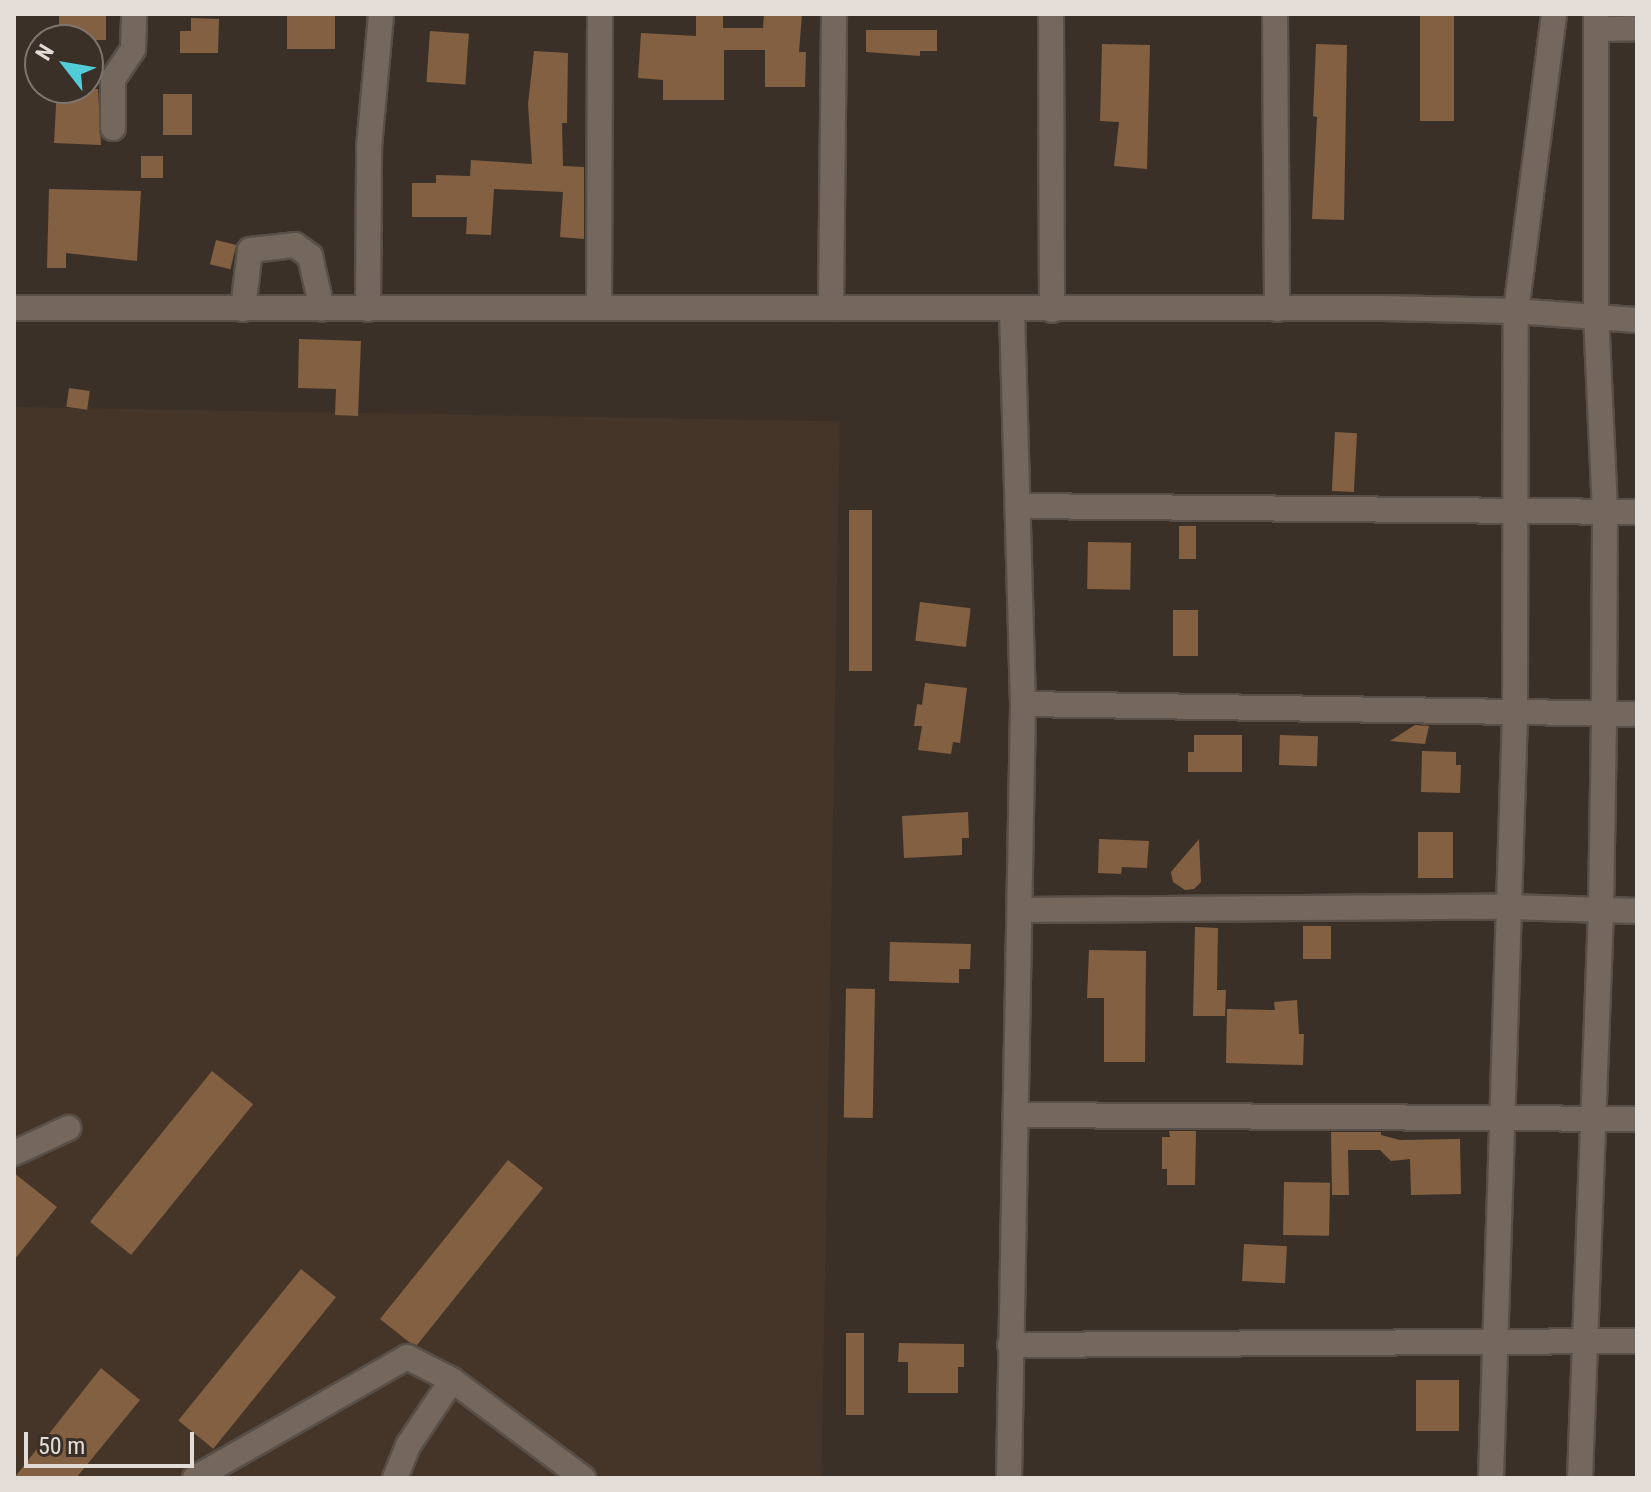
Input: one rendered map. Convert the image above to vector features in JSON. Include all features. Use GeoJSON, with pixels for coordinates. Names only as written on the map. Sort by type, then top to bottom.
{"type":"FeatureCollection","features":[{"type":"Feature","properties":{"kind":"street"},"geometry":{"type":"LineString","coordinates":[[113,128],[113,79],[133,49],[134,14]]}},
{"type":"Feature","properties":{"kind":"street"},"geometry":{"type":"LineString","coordinates":[[368,309],[369,147],[381,14]]}},
{"type":"Feature","properties":{"kind":"street"},"geometry":{"type":"LineString","coordinates":[[599,307],[600,14]]}},
{"type":"Feature","properties":{"kind":"street"},"geometry":{"type":"LineString","coordinates":[[831,308],[834,14]]}},
{"type":"Feature","properties":{"kind":"street"},"geometry":{"type":"LineString","coordinates":[[1051,14],[1052,310]]}},
{"type":"Feature","properties":{"kind":"street"},"geometry":{"type":"LineString","coordinates":[[1275,14],[1277,309]]}},
{"type":"Feature","properties":{"kind":"street"},"geometry":{"type":"LineString","coordinates":[[1491,1478],[1505,1117],[1515,713],[1513,510],[1516,311],[1554,14]]}},
{"type":"Feature","properties":{"kind":"street"},"geometry":{"type":"LineString","coordinates":[[1580,1478],[1601,911],[1604,714],[1605,512],[1596,316],[1597,22],[1637,28]]}},
{"type":"Feature","properties":{"kind":"street"},"geometry":{"type":"LineString","coordinates":[[243,309],[250,250],[295,245],[310,256],[322,309]]}},
{"type":"Feature","properties":{"kind":"street"},"geometry":{"type":"LineString","coordinates":[[14,308],[1277,309],[1516,311],[1637,320]]}},
{"type":"Feature","properties":{"kind":"street"},"geometry":{"type":"LineString","coordinates":[[1009,1478],[1018,1115],[1023,704],[1012,308]]}},
{"type":"Feature","properties":{"kind":"street"},"geometry":{"type":"LineString","coordinates":[[1018,506],[1637,512]]}},
{"type":"Feature","properties":{"kind":"street"},"geometry":{"type":"LineString","coordinates":[[1023,704],[1637,714]]}},
{"type":"Feature","properties":{"kind":"street"},"geometry":{"type":"LineString","coordinates":[[1020,910],[1510,907],[1637,911]]}},
{"type":"Feature","properties":{"kind":"street"},"geometry":{"type":"LineString","coordinates":[[1018,1115],[1637,1119]]}},
{"type":"Feature","properties":{"kind":"street"},"geometry":{"type":"LineString","coordinates":[[14,1153],[68,1128]]}},
{"type":"Feature","properties":{"kind":"street"},"geometry":{"type":"LineString","coordinates":[[1010,1345],[1637,1341]]}},
{"type":"Feature","properties":{"kind":"street"},"geometry":{"type":"LineString","coordinates":[[195,1478],[407,1357],[452,1380],[583,1478]]}},
{"type":"Feature","properties":{"kind":"street"},"geometry":{"type":"LineString","coordinates":[[395,1478],[409,1444],[452,1380]]}},
{"type":"Feature","properties":{"kind":"shaded area"},"geometry":{"type":"Polygon","coordinates":[[[14,407],[840,421],[821,1478],[14,1478],[14,407]]]}},
{"type":"Feature","properties":{"kind":"building"},"geometry":{"type":"Polygon","coordinates":[[[59,14],[106,14],[106,40],[104,24],[59,24],[59,14]]]}},
{"type":"Feature","properties":{"kind":"building"},"geometry":{"type":"Polygon","coordinates":[[[287,14],[335,14],[335,49],[287,49],[287,14]]]}},
{"type":"Feature","properties":{"kind":"building"},"geometry":{"type":"Polygon","coordinates":[[[696,14],[723,14],[723,28],[763,28],[764,14],[802,14],[799,52],[806,52],[805,87],[765,87],[765,50],[724,50],[724,100],[663,100],[663,80],[638,78],[641,33],[696,36],[696,14]]]}},
{"type":"Feature","properties":{"kind":"building"},"geometry":{"type":"Polygon","coordinates":[[[1420,14],[1454,14],[1454,121],[1420,121],[1420,14]]]}},
{"type":"Feature","properties":{"kind":"building"},"geometry":{"type":"Polygon","coordinates":[[[191,18],[219,19],[218,53],[180,53],[180,31],[191,31],[191,18]]]}},
{"type":"Feature","properties":{"kind":"building"},"geometry":{"type":"Polygon","coordinates":[[[866,30],[937,30],[937,51],[920,51],[920,56],[866,52],[866,30]]]}},
{"type":"Feature","properties":{"kind":"building"},"geometry":{"type":"Polygon","coordinates":[[[430,31],[469,34],[465,85],[426,82],[430,31]]]}},
{"type":"Feature","properties":{"kind":"building"},"geometry":{"type":"Polygon","coordinates":[[[1102,44],[1150,45],[1147,169],[1114,166],[1119,122],[1100,121],[1102,44]]]}},
{"type":"Feature","properties":{"kind":"building"},"geometry":{"type":"Polygon","coordinates":[[[1316,44],[1347,45],[1344,220],[1312,219],[1317,117],[1313,116],[1316,44]]]}},
{"type":"Feature","properties":{"kind":"building"},"geometry":{"type":"Polygon","coordinates":[[[534,51],[568,53],[567,123],[562,123],[563,166],[584,167],[584,239],[560,237],[563,192],[494,189],[491,235],[466,234],[467,217],[412,217],[412,183],[436,183],[436,175],[470,176],[471,160],[532,164],[528,104],[534,51]]]}},
{"type":"Feature","properties":{"kind":"building"},"geometry":{"type":"Polygon","coordinates":[[[163,94],[192,94],[192,135],[163,135],[163,94]]]}},
{"type":"Feature","properties":{"kind":"building"},"geometry":{"type":"Polygon","coordinates":[[[56,104],[99,104],[101,145],[54,143],[56,104]]]}},
{"type":"Feature","properties":{"kind":"building"},"geometry":{"type":"Polygon","coordinates":[[[141,156],[163,156],[163,178],[141,178],[141,156]]]}},
{"type":"Feature","properties":{"kind":"building"},"geometry":{"type":"Polygon","coordinates":[[[49,189],[141,191],[137,261],[66,253],[66,268],[47,268],[49,189]]]}},
{"type":"Feature","properties":{"kind":"building"},"geometry":{"type":"Polygon","coordinates":[[[216,240],[236,245],[230,269],[210,264],[216,240]]]}},
{"type":"Feature","properties":{"kind":"building"},"geometry":{"type":"Polygon","coordinates":[[[299,339],[361,341],[358,416],[335,415],[336,389],[298,388],[299,339]]]}},
{"type":"Feature","properties":{"kind":"building"},"geometry":{"type":"Polygon","coordinates":[[[69,388],[90,391],[87,410],[66,407],[69,388]]]}},
{"type":"Feature","properties":{"kind":"building"},"geometry":{"type":"Polygon","coordinates":[[[1335,432],[1357,433],[1354,492],[1332,491],[1335,432]]]}},
{"type":"Feature","properties":{"kind":"building"},"geometry":{"type":"Polygon","coordinates":[[[849,510],[872,510],[872,671],[849,671],[849,510]]]}},
{"type":"Feature","properties":{"kind":"building"},"geometry":{"type":"Polygon","coordinates":[[[1179,526],[1196,526],[1196,559],[1179,559],[1179,526]]]}},
{"type":"Feature","properties":{"kind":"building"},"geometry":{"type":"Polygon","coordinates":[[[1088,542],[1131,543],[1130,590],[1087,589],[1088,542]]]}},
{"type":"Feature","properties":{"kind":"building"},"geometry":{"type":"Polygon","coordinates":[[[920,602],[971,608],[966,647],[915,641],[920,602]]]}},
{"type":"Feature","properties":{"kind":"building"},"geometry":{"type":"Polygon","coordinates":[[[1173,610],[1198,610],[1198,656],[1173,656],[1173,610]]]}},
{"type":"Feature","properties":{"kind":"building"},"geometry":{"type":"Polygon","coordinates":[[[925,683],[967,688],[960,743],[953,742],[951,754],[918,750],[922,726],[914,726],[917,704],[922,705],[925,683]]]}},
{"type":"Feature","properties":{"kind":"building"},"geometry":{"type":"Polygon","coordinates":[[[1415,725],[1429,726],[1425,744],[1390,741],[1415,725]]]}},
{"type":"Feature","properties":{"kind":"building"},"geometry":{"type":"Polygon","coordinates":[[[1194,735],[1242,735],[1242,772],[1188,772],[1188,752],[1194,752],[1194,735]]]}},
{"type":"Feature","properties":{"kind":"building"},"geometry":{"type":"Polygon","coordinates":[[[1280,735],[1318,736],[1317,766],[1279,765],[1280,735]]]}},
{"type":"Feature","properties":{"kind":"building"},"geometry":{"type":"Polygon","coordinates":[[[1422,751],[1456,752],[1456,765],[1461,765],[1460,793],[1421,792],[1422,751]]]}},
{"type":"Feature","properties":{"kind":"building"},"geometry":{"type":"Polygon","coordinates":[[[968,812],[969,838],[962,838],[962,855],[904,858],[902,816],[968,812]]]}},
{"type":"Feature","properties":{"kind":"building"},"geometry":{"type":"Polygon","coordinates":[[[1418,832],[1453,832],[1453,878],[1418,878],[1418,832]]]}},
{"type":"Feature","properties":{"kind":"building"},"geometry":{"type":"Polygon","coordinates":[[[1099,839],[1149,841],[1147,868],[1122,867],[1121,874],[1098,873],[1099,839]]]}},
{"type":"Feature","properties":{"kind":"building"},"geometry":{"type":"Polygon","coordinates":[[[1199,839],[1201,882],[1194,889],[1185,890],[1173,882],[1171,872],[1199,839]]]}},
{"type":"Feature","properties":{"kind":"building"},"geometry":{"type":"Polygon","coordinates":[[[1303,926],[1331,926],[1331,959],[1303,959],[1303,926]]]}},
{"type":"Feature","properties":{"kind":"building"},"geometry":{"type":"Polygon","coordinates":[[[1195,927],[1218,928],[1217,990],[1226,990],[1225,1016],[1193,1016],[1195,927]]]}},
{"type":"Feature","properties":{"kind":"building"},"geometry":{"type":"Polygon","coordinates":[[[890,942],[971,944],[970,969],[959,969],[959,983],[889,981],[890,942]]]}},
{"type":"Feature","properties":{"kind":"building"},"geometry":{"type":"Polygon","coordinates":[[[1089,950],[1146,951],[1145,1062],[1104,1062],[1104,998],[1087,998],[1089,950]]]}},
{"type":"Feature","properties":{"kind":"building"},"geometry":{"type":"Polygon","coordinates":[[[846,988],[875,989],[873,1118],[844,1117],[846,988]]]}},
{"type":"Feature","properties":{"kind":"building"},"geometry":{"type":"Polygon","coordinates":[[[1297,1000],[1299,1034],[1304,1034],[1303,1065],[1226,1063],[1227,1009],[1275,1010],[1274,1002],[1297,1000]]]}},
{"type":"Feature","properties":{"kind":"building"},"geometry":{"type":"Polygon","coordinates":[[[212,1071],[253,1104],[131,1255],[90,1222],[212,1071]]]}},
{"type":"Feature","properties":{"kind":"building"},"geometry":{"type":"Polygon","coordinates":[[[1169,1131],[1196,1131],[1195,1185],[1167,1185],[1167,1169],[1162,1169],[1162,1137],[1170,1137],[1169,1131]]]}},
{"type":"Feature","properties":{"kind":"building"},"geometry":{"type":"Polygon","coordinates":[[[1331,1132],[1381,1132],[1381,1135],[1400,1140],[1460,1139],[1461,1194],[1411,1195],[1410,1159],[1391,1161],[1380,1150],[1348,1150],[1349,1195],[1332,1195],[1331,1132]]]}},
{"type":"Feature","properties":{"kind":"building"},"geometry":{"type":"Polygon","coordinates":[[[508,1160],[543,1188],[417,1345],[409,1342],[380,1319],[508,1160]]]}},
{"type":"Feature","properties":{"kind":"building"},"geometry":{"type":"Polygon","coordinates":[[[14,1173],[57,1207],[14,1260],[14,1173]]]}},
{"type":"Feature","properties":{"kind":"building"},"geometry":{"type":"Polygon","coordinates":[[[1284,1182],[1330,1183],[1329,1236],[1283,1235],[1284,1182]]]}},
{"type":"Feature","properties":{"kind":"building"},"geometry":{"type":"Polygon","coordinates":[[[1244,1244],[1287,1246],[1285,1283],[1242,1281],[1244,1244]]]}},
{"type":"Feature","properties":{"kind":"building"},"geometry":{"type":"Polygon","coordinates":[[[301,1269],[336,1297],[213,1449],[178,1421],[301,1269]]]}},
{"type":"Feature","properties":{"kind":"building"},"geometry":{"type":"Polygon","coordinates":[[[846,1333],[864,1333],[864,1415],[846,1415],[846,1333]]]}},
{"type":"Feature","properties":{"kind":"building"},"geometry":{"type":"Polygon","coordinates":[[[899,1343],[964,1344],[964,1367],[958,1367],[958,1393],[908,1393],[908,1362],[898,1362],[899,1343]]]}},
{"type":"Feature","properties":{"kind":"building"},"geometry":{"type":"Polygon","coordinates":[[[101,1368],[140,1400],[76,1478],[14,1478],[101,1368]]]}},
{"type":"Feature","properties":{"kind":"building"},"geometry":{"type":"Polygon","coordinates":[[[1416,1380],[1459,1380],[1459,1431],[1416,1431],[1416,1380]]]}}]}
